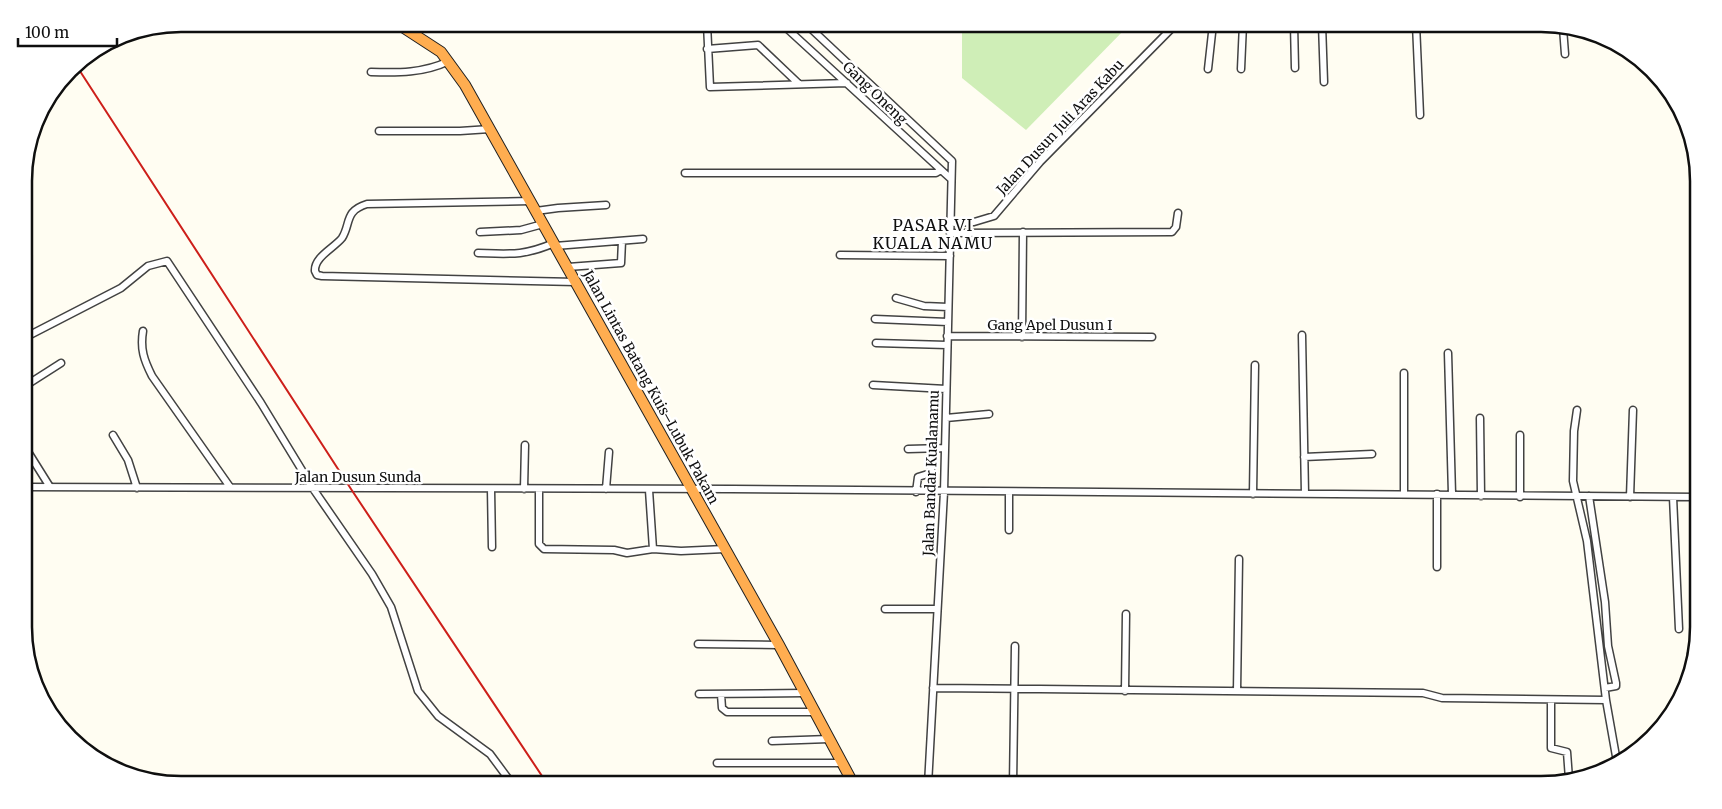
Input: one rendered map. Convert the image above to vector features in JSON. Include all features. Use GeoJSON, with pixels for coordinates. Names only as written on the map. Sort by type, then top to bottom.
{"type":"FeatureCollection","features":[{"type":"Feature","properties":{"kind":"highway","name":"Jalan Lintas Batang Kuis–Lubuk Pakam"},"geometry":{"type":"LineString","coordinates":[[412,33],[441,52],[490,128],[779,644],[849,776]]}},
{"type":"Feature","properties":{"kind":"street","name":"Jalan Dusun Juli Aras Kabu"},"geometry":{"type":"LineString","coordinates":[[951,223],[974,222],[994,216],[1040,162],[1168,32]]}},
{"type":"Feature","properties":{"kind":"street"},"geometry":{"type":"LineString","coordinates":[[1208,69],[1212,32]]}},
{"type":"Feature","properties":{"kind":"street"},"geometry":{"type":"LineString","coordinates":[[1241,69],[1243,32]]}},
{"type":"Feature","properties":{"kind":"street"},"geometry":{"type":"LineString","coordinates":[[1294,32],[1294,68]]}},
{"type":"Feature","properties":{"kind":"street"},"geometry":{"type":"LineString","coordinates":[[1322,32],[1324,82]]}},
{"type":"Feature","properties":{"kind":"street"},"geometry":{"type":"LineString","coordinates":[[1416,32],[1420,115]]}},
{"type":"Feature","properties":{"kind":"street"},"geometry":{"type":"LineString","coordinates":[[707,33],[710,87],[847,83]]}},
{"type":"Feature","properties":{"kind":"street","name":"Gang Oneng"},"geometry":{"type":"LineString","coordinates":[[791,33],[952,179]]}},
{"type":"Feature","properties":{"kind":"street","name":"Jalan Bandar Kualanamu"},"geometry":{"type":"LineString","coordinates":[[815,33],[952,161],[944,492],[929,776]]}},
{"type":"Feature","properties":{"kind":"street"},"geometry":{"type":"LineString","coordinates":[[1563,34],[1565,54]]}},
{"type":"Feature","properties":{"kind":"street"},"geometry":{"type":"LineString","coordinates":[[707,49],[758,46],[799,84]]}},
{"type":"Feature","properties":{"kind":"street"},"geometry":{"type":"LineString","coordinates":[[371,72],[404,73],[438,66],[448,61]]}},
{"type":"Feature","properties":{"kind":"street"},"geometry":{"type":"LineString","coordinates":[[379,131],[460,131],[490,128]]}},
{"type":"Feature","properties":{"kind":"street"},"geometry":{"type":"LineString","coordinates":[[685,172],[936,173],[941,170]]}},
{"type":"Feature","properties":{"kind":"street"},"geometry":{"type":"LineString","coordinates":[[532,201],[467,204],[418,202],[359,206],[345,225],[342,237],[317,262],[315,272],[322,276],[340,277],[576,282]]}},
{"type":"Feature","properties":{"kind":"street"},"geometry":{"type":"LineString","coordinates":[[536,211],[606,205]]}},
{"type":"Feature","properties":{"kind":"street"},"geometry":{"type":"LineString","coordinates":[[950,233],[1172,232],[1175,230],[1178,213]]}},
{"type":"Feature","properties":{"kind":"street"},"geometry":{"type":"LineString","coordinates":[[974,222],[974,232]]}},
{"type":"Feature","properties":{"kind":"street"},"geometry":{"type":"LineString","coordinates":[[480,232],[521,230],[543,224]]}},
{"type":"Feature","properties":{"kind":"street"},"geometry":{"type":"LineString","coordinates":[[1022,338],[1023,232]]}},
{"type":"Feature","properties":{"kind":"street"},"geometry":{"type":"LineString","coordinates":[[478,253],[520,255],[555,244],[643,240]]}},
{"type":"Feature","properties":{"kind":"street"},"geometry":{"type":"LineString","coordinates":[[568,267],[621,263],[622,241]]}},
{"type":"Feature","properties":{"kind":"street"},"geometry":{"type":"LineString","coordinates":[[840,255],[950,256]]}},
{"type":"Feature","properties":{"kind":"street"},"geometry":{"type":"LineString","coordinates":[[33,334],[121,288],[148,266],[167,261],[261,403],[314,490],[372,574],[391,607],[418,691],[438,716],[490,754],[506,776]]}},
{"type":"Feature","properties":{"kind":"street"},"geometry":{"type":"LineString","coordinates":[[896,298],[924,306],[948,307]]}},
{"type":"Feature","properties":{"kind":"street"},"geometry":{"type":"LineString","coordinates":[[875,319],[948,322]]}},
{"type":"Feature","properties":{"kind":"street"},"geometry":{"type":"LineString","coordinates":[[143,331],[142,356],[152,376],[230,488]]}},
{"type":"Feature","properties":{"kind":"street"},"geometry":{"type":"LineString","coordinates":[[1302,335],[1305,494]]}},
{"type":"Feature","properties":{"kind":"street","name":"Gang Apel Dusun I"},"geometry":{"type":"LineString","coordinates":[[947,336],[1022,338],[1152,337]]}},
{"type":"Feature","properties":{"kind":"street"},"geometry":{"type":"LineString","coordinates":[[876,343],[947,345]]}},
{"type":"Feature","properties":{"kind":"street"},"geometry":{"type":"LineString","coordinates":[[1448,354],[1452,494]]}},
{"type":"Feature","properties":{"kind":"street"},"geometry":{"type":"LineString","coordinates":[[33,381],[61,363]]}},
{"type":"Feature","properties":{"kind":"street"},"geometry":{"type":"LineString","coordinates":[[1253,494],[1256,366]]}},
{"type":"Feature","properties":{"kind":"street"},"geometry":{"type":"LineString","coordinates":[[1404,373],[1404,494]]}},
{"type":"Feature","properties":{"kind":"street"},"geometry":{"type":"LineString","coordinates":[[873,385],[946,389]]}},
{"type":"Feature","properties":{"kind":"street"},"geometry":{"type":"LineString","coordinates":[[1577,410],[1572,456],[1575,496],[1587,541],[1608,687],[1606,700],[1616,756]]}},
{"type":"Feature","properties":{"kind":"street"},"geometry":{"type":"LineString","coordinates":[[1630,498],[1633,410]]}},
{"type":"Feature","properties":{"kind":"street"},"geometry":{"type":"LineString","coordinates":[[946,418],[989,414]]}},
{"type":"Feature","properties":{"kind":"street"},"geometry":{"type":"LineString","coordinates":[[1480,418],[1481,496]]}},
{"type":"Feature","properties":{"kind":"street"},"geometry":{"type":"LineString","coordinates":[[113,435],[128,460],[137,488]]}},
{"type":"Feature","properties":{"kind":"street"},"geometry":{"type":"LineString","coordinates":[[1520,435],[1520,496]]}},
{"type":"Feature","properties":{"kind":"street"},"geometry":{"type":"LineString","coordinates":[[524,489],[526,445]]}},
{"type":"Feature","properties":{"kind":"street"},"geometry":{"type":"LineString","coordinates":[[908,449],[945,448]]}},
{"type":"Feature","properties":{"kind":"street"},"geometry":{"type":"LineString","coordinates":[[916,492],[918,477],[929,475],[932,449]]}},
{"type":"Feature","properties":{"kind":"street"},"geometry":{"type":"LineString","coordinates":[[606,490],[609,452]]}},
{"type":"Feature","properties":{"kind":"street"},"geometry":{"type":"LineString","coordinates":[[1304,457],[1372,454]]}},
{"type":"Feature","properties":{"kind":"street"},"geometry":{"type":"LineString","coordinates":[[32,458],[50,487]]}},
{"type":"Feature","properties":{"kind":"street"},"geometry":{"type":"LineString","coordinates":[[931,464],[945,464]]}},
{"type":"Feature","properties":{"kind":"street","name":"Jalan Dusun Sunda"},"geometry":{"type":"LineString","coordinates":[[32,487],[314,490],[539,489],[1452,494],[1630,498],[1690,497]]}},
{"type":"Feature","properties":{"kind":"street"},"geometry":{"type":"LineString","coordinates":[[491,489],[492,547]]}},
{"type":"Feature","properties":{"kind":"street"},"geometry":{"type":"LineString","coordinates":[[539,489],[539,544],[541,548],[614,550],[627,553],[653,549],[681,551],[725,549]]}},
{"type":"Feature","properties":{"kind":"street"},"geometry":{"type":"LineString","coordinates":[[649,490],[653,549]]}},
{"type":"Feature","properties":{"kind":"street"},"geometry":{"type":"LineString","coordinates":[[1009,492],[1009,530]]}},
{"type":"Feature","properties":{"kind":"street"},"geometry":{"type":"LineString","coordinates":[[1437,494],[1437,567]]}},
{"type":"Feature","properties":{"kind":"street"},"geometry":{"type":"LineString","coordinates":[[1589,496],[1605,602],[1608,646],[1616,683],[1608,687]]}},
{"type":"Feature","properties":{"kind":"street"},"geometry":{"type":"LineString","coordinates":[[1673,497],[1679,629]]}},
{"type":"Feature","properties":{"kind":"street"},"geometry":{"type":"LineString","coordinates":[[1237,692],[1239,559]]}},
{"type":"Feature","properties":{"kind":"street"},"geometry":{"type":"LineString","coordinates":[[885,609],[937,610]]}},
{"type":"Feature","properties":{"kind":"street"},"geometry":{"type":"LineString","coordinates":[[1125,691],[1126,614]]}},
{"type":"Feature","properties":{"kind":"street"},"geometry":{"type":"LineString","coordinates":[[698,644],[779,644]]}},
{"type":"Feature","properties":{"kind":"street"},"geometry":{"type":"LineString","coordinates":[[1013,776],[1016,689],[1015,646]]}},
{"type":"Feature","properties":{"kind":"street"},"geometry":{"type":"LineString","coordinates":[[934,688],[1423,693],[1442,698],[1606,700]]}},
{"type":"Feature","properties":{"kind":"street"},"geometry":{"type":"LineString","coordinates":[[700,694],[805,693]]}},
{"type":"Feature","properties":{"kind":"street"},"geometry":{"type":"LineString","coordinates":[[721,694],[722,708],[727,712],[816,712]]}},
{"type":"Feature","properties":{"kind":"street"},"geometry":{"type":"LineString","coordinates":[[1551,700],[1551,748],[1567,752],[1569,774]]}},
{"type":"Feature","properties":{"kind":"street"},"geometry":{"type":"LineString","coordinates":[[772,741],[829,739]]}},
{"type":"Feature","properties":{"kind":"street"},"geometry":{"type":"LineString","coordinates":[[717,763],[842,763]]}},
{"type":"Feature","properties":{"kind":"green space"},"geometry":{"type":"Polygon","coordinates":[[[962,32],[1122,32],[1026,130],[962,78],[962,32]]]}},
{"type":"Feature","properties":{"kind":"railway"},"geometry":{"type":"LineString","coordinates":[[80,72],[351,489],[542,776]]}},
{"type":"Feature","properties":{"kind":"district","name":"PASAR VI KUALA NAMU"},"geometry":{"type":"Point","coordinates":[933,234]}}]}
